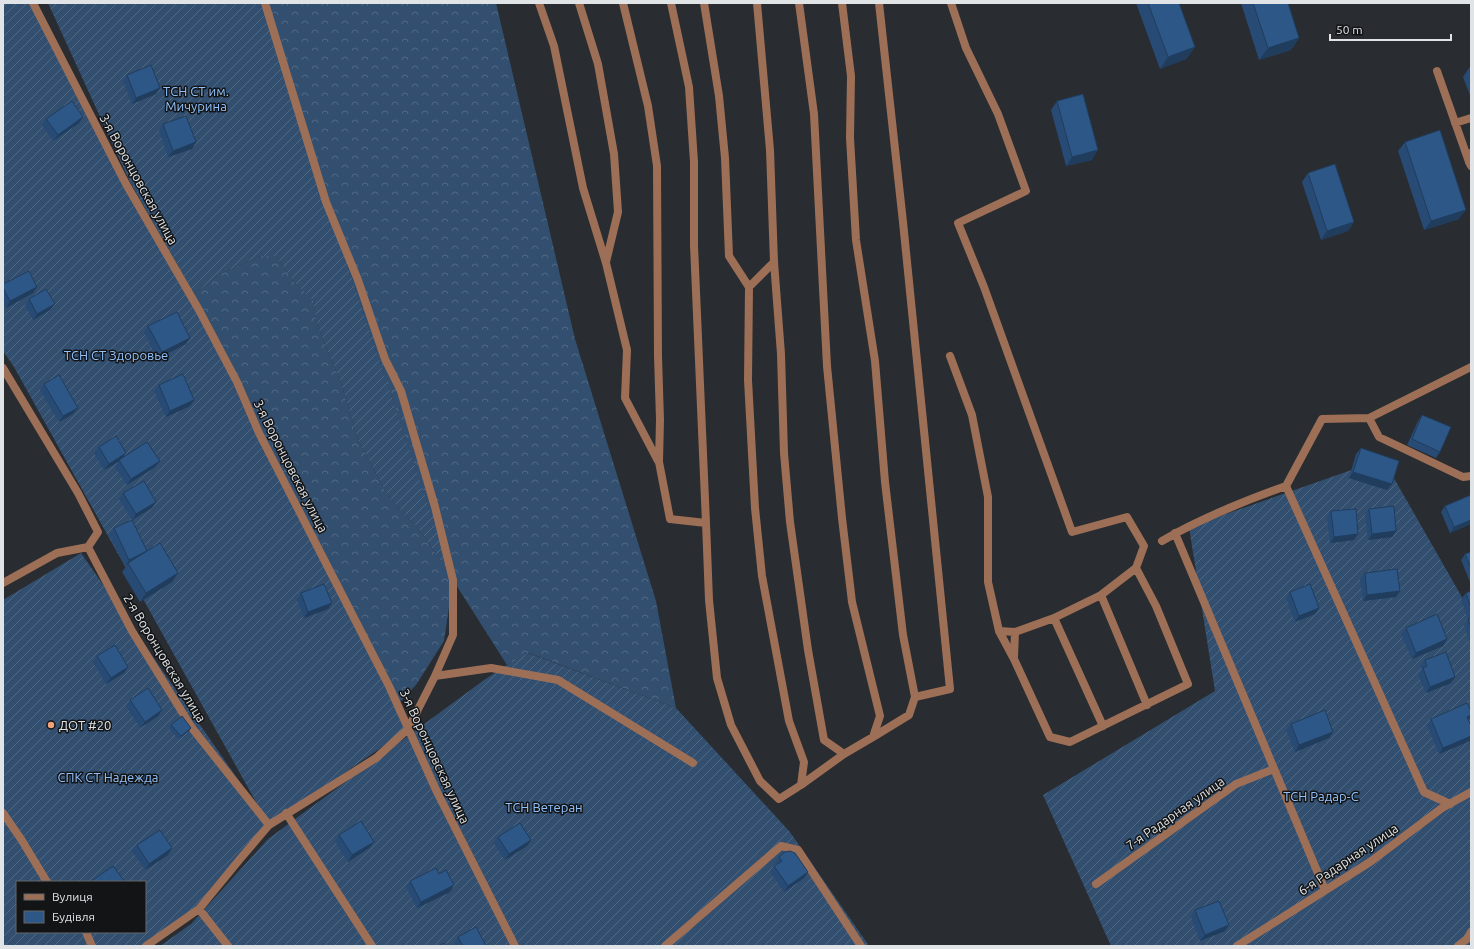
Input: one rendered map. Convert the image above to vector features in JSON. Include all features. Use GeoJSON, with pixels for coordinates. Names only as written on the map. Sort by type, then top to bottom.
{"type":"FeatureCollection","features":[{"type":"Feature","properties":{"kind":"street","name":"3-я Воронцовская улица"},"geometry":{"type":"LineString","coordinates":[[33,3],[126,184],[199,310],[234,376],[258,433],[389,686],[437,792],[515,946]]}},
{"type":"Feature","properties":{"kind":"street"},"geometry":{"type":"LineString","coordinates":[[146,946],[199,909],[269,825],[376,758],[408,729],[435,676],[453,635],[453,580],[435,506],[400,391],[385,359],[358,280],[326,202],[265,3]]}},
{"type":"Feature","properties":{"kind":"street"},"geometry":{"type":"LineString","coordinates":[[539,3],[554,46],[583,188],[606,263],[627,350],[625,398],[658,462]]}},
{"type":"Feature","properties":{"kind":"street"},"geometry":{"type":"LineString","coordinates":[[579,3],[598,64],[614,154],[618,212],[606,263]]}},
{"type":"Feature","properties":{"kind":"street"},"geometry":{"type":"LineString","coordinates":[[623,3],[648,106],[657,166],[658,356],[660,420],[658,462],[670,519],[706,523]]}},
{"type":"Feature","properties":{"kind":"street"},"geometry":{"type":"LineString","coordinates":[[671,3],[689,87],[694,162],[694,245],[709,600],[717,678],[731,725],[760,781],[779,799],[844,754],[909,715],[915,697],[903,635],[885,482],[875,362],[856,240],[850,138],[851,76],[842,3]]}},
{"type":"Feature","properties":{"kind":"street"},"geometry":{"type":"LineString","coordinates":[[704,3],[720,104],[725,158],[729,256],[749,287],[748,380],[762,576],[789,721],[804,762],[800,785]]}},
{"type":"Feature","properties":{"kind":"street"},"geometry":{"type":"LineString","coordinates":[[757,3],[770,150],[774,262],[781,354],[784,453],[790,522],[804,620],[824,740],[844,754]]}},
{"type":"Feature","properties":{"kind":"street"},"geometry":{"type":"LineString","coordinates":[[799,3],[814,114],[827,366],[842,518],[852,602],[880,716],[873,737]]}},
{"type":"Feature","properties":{"kind":"street"},"geometry":{"type":"LineString","coordinates":[[879,3],[903,222],[950,689],[915,697]]}},
{"type":"Feature","properties":{"kind":"street"},"geometry":{"type":"LineString","coordinates":[[951,3],[966,48],[998,114],[1026,191],[958,224],[984,287],[1072,532],[1127,517],[1144,546],[1136,568],[1101,596],[1054,618],[1015,632],[999,631]]}},
{"type":"Feature","properties":{"kind":"street"},"geometry":{"type":"LineString","coordinates":[[1437,71],[1470,160]]}},
{"type":"Feature","properties":{"kind":"street"},"geometry":{"type":"LineString","coordinates":[[1456,123],[1471,118]]}},
{"type":"Feature","properties":{"kind":"street"},"geometry":{"type":"LineString","coordinates":[[749,287],[774,262]]}},
{"type":"Feature","properties":{"kind":"street"},"geometry":{"type":"LineString","coordinates":[[950,356],[972,415],[988,497],[988,582],[999,631],[1014,659],[1050,737],[1070,742],[1188,684],[1156,606],[1136,568]]}},
{"type":"Feature","properties":{"kind":"street"},"geometry":{"type":"LineString","coordinates":[[1162,541],[1175,533],[1240,503],[1286,486],[1322,419],[1369,418],[1471,367]]}},
{"type":"Feature","properties":{"kind":"street"},"geometry":{"type":"LineString","coordinates":[[3,368],[78,493],[98,532],[88,547],[57,553],[3,583]]}},
{"type":"Feature","properties":{"kind":"street"},"geometry":{"type":"LineString","coordinates":[[1369,418],[1379,437],[1463,477],[1471,476]]}},
{"type":"Feature","properties":{"kind":"street"},"geometry":{"type":"LineString","coordinates":[[1286,486],[1424,792],[1450,804]]}},
{"type":"Feature","properties":{"kind":"street"},"geometry":{"type":"LineString","coordinates":[[1175,533],[1325,890]]}},
{"type":"Feature","properties":{"kind":"street","name":"2-я Воронцовская улица"},"geometry":{"type":"LineString","coordinates":[[88,547],[132,631],[192,728],[269,825]]}},
{"type":"Feature","properties":{"kind":"street"},"geometry":{"type":"LineString","coordinates":[[1101,596],[1147,705]]}},
{"type":"Feature","properties":{"kind":"street"},"geometry":{"type":"LineString","coordinates":[[1054,618],[1103,726]]}},
{"type":"Feature","properties":{"kind":"street"},"geometry":{"type":"LineString","coordinates":[[1014,659],[1015,632]]}},
{"type":"Feature","properties":{"kind":"street"},"geometry":{"type":"LineString","coordinates":[[435,676],[491,668],[558,680],[693,763]]}},
{"type":"Feature","properties":{"kind":"street","name":"7-я Радарная улица"},"geometry":{"type":"LineString","coordinates":[[1096,884],[1236,784],[1274,769]]}},
{"type":"Feature","properties":{"kind":"street","name":"6-я Радарная улица"},"geometry":{"type":"LineString","coordinates":[[1237,946],[1370,862],[1442,808],[1471,792]]}},
{"type":"Feature","properties":{"kind":"street"},"geometry":{"type":"LineString","coordinates":[[3,813],[46,881]]}},
{"type":"Feature","properties":{"kind":"street"},"geometry":{"type":"LineString","coordinates":[[286,813],[372,946]]}},
{"type":"Feature","properties":{"kind":"street"},"geometry":{"type":"LineString","coordinates":[[665,946],[781,846],[798,850],[861,946]]}},
{"type":"Feature","properties":{"kind":"street"},"geometry":{"type":"LineString","coordinates":[[199,909],[228,946]]}},
{"type":"Feature","properties":{"kind":"street"},"geometry":{"type":"LineString","coordinates":[[86,933],[92,946]]}},
{"type":"Feature","properties":{"kind":"street"},"geometry":{"type":"LineString","coordinates":[[1458,946],[1469,939]]}},
{"type":"Feature","properties":{"kind":"green space","name":"ТСН СТ Здоровье"},"geometry":{"type":"Polygon","coordinates":[[[3,3],[36,3],[94,121],[199,310],[408,729],[269,825],[199,909],[146,946],[3,946],[3,600],[81,553],[266,820],[14,367],[3,351],[3,3]]]}},
{"type":"Feature","properties":{"kind":"green space","name":"ТСН СТ им. Мичурина"},"geometry":{"type":"Polygon","coordinates":[[[48,3],[265,3],[331,215],[453,580],[422,533],[388,496],[358,440],[341,383],[317,325],[313,300],[293,281],[276,256],[260,256],[220,274],[194,294],[130,182],[48,3]]]}},
{"type":"Feature","properties":{"kind":"green space"},"geometry":{"type":"Polygon","coordinates":[[[264,3],[496,3],[575,339],[656,601],[676,708],[529,653],[507,665],[453,580],[444,641],[416,685],[397,705],[194,294],[220,274],[260,256],[276,256],[293,281],[313,299],[317,325],[341,383],[358,440],[388,496],[422,533],[452,578],[331,215],[264,3]]]}},
{"type":"Feature","properties":{"kind":"green space","name":"ТСН Радар-С"},"geometry":{"type":"Polygon","coordinates":[[[1383,459],[1471,613],[1471,946],[1111,946],[1043,795],[1215,691],[1189,527],[1383,459]]]}},
{"type":"Feature","properties":{"kind":"green space","name":"ТСН Ветеран"},"geometry":{"type":"Polygon","coordinates":[[[528,653],[676,708],[790,832],[869,946],[160,946],[191,924],[268,839],[484,680],[528,653]]]}},
{"type":"Feature","properties":{"kind":"building"},"geometry":{"type":"Polygon","coordinates":[[[1148,3],[1179,3],[1195,47],[1168,57],[1148,3]]]}},
{"type":"Feature","properties":{"kind":"building"},"geometry":{"type":"Polygon","coordinates":[[[1253,3],[1288,3],[1299,38],[1268,48],[1253,3]]]}},
{"type":"Feature","properties":{"kind":"building"},"geometry":{"type":"Polygon","coordinates":[[[151,65],[160,88],[136,98],[127,75],[151,65]]]}},
{"type":"Feature","properties":{"kind":"building"},"geometry":{"type":"Polygon","coordinates":[[[1083,94],[1098,150],[1072,157],[1057,101],[1083,94]]]}},
{"type":"Feature","properties":{"kind":"building"},"geometry":{"type":"Polygon","coordinates":[[[72,101],[83,117],[58,135],[46,119],[72,101]]]}},
{"type":"Feature","properties":{"kind":"building"},"geometry":{"type":"Polygon","coordinates":[[[186,116],[196,142],[173,151],[163,124],[186,116]]]}},
{"type":"Feature","properties":{"kind":"building"},"geometry":{"type":"Polygon","coordinates":[[[1440,130],[1466,210],[1431,221],[1405,142],[1440,130]]]}},
{"type":"Feature","properties":{"kind":"building"},"geometry":{"type":"Polygon","coordinates":[[[1335,164],[1354,222],[1327,231],[1308,173],[1335,164]]]}},
{"type":"Feature","properties":{"kind":"building"},"geometry":{"type":"Polygon","coordinates":[[[29,271],[37,287],[10,301],[3,288],[3,284],[29,271]]]}},
{"type":"Feature","properties":{"kind":"building"},"geometry":{"type":"Polygon","coordinates":[[[46,289],[55,304],[37,314],[29,299],[46,289]]]}},
{"type":"Feature","properties":{"kind":"building"},"geometry":{"type":"Polygon","coordinates":[[[177,312],[190,338],[162,352],[148,326],[177,312]]]}},
{"type":"Feature","properties":{"kind":"building"},"geometry":{"type":"Polygon","coordinates":[[[183,374],[194,400],[170,411],[159,385],[183,374]]]}},
{"type":"Feature","properties":{"kind":"building"},"geometry":{"type":"Polygon","coordinates":[[[59,375],[78,408],[63,416],[44,384],[59,375]]]}},
{"type":"Feature","properties":{"kind":"building"},"geometry":{"type":"Polygon","coordinates":[[[1422,415],[1451,427],[1440,452],[1412,439],[1422,415]]]}},
{"type":"Feature","properties":{"kind":"building"},"geometry":{"type":"Polygon","coordinates":[[[116,436],[126,453],[109,464],[99,447],[116,436]]]}},
{"type":"Feature","properties":{"kind":"building"},"geometry":{"type":"Polygon","coordinates":[[[147,442],[160,461],[131,479],[119,460],[147,442]]]}},
{"type":"Feature","properties":{"kind":"building"},"geometry":{"type":"Polygon","coordinates":[[[1361,448],[1399,461],[1392,484],[1353,472],[1361,448]]]}},
{"type":"Feature","properties":{"kind":"building"},"geometry":{"type":"Polygon","coordinates":[[[144,481],[156,502],[136,514],[123,493],[144,481]]]}},
{"type":"Feature","properties":{"kind":"building"},"geometry":{"type":"Polygon","coordinates":[[[1471,495],[1471,520],[1454,527],[1445,506],[1471,495]]]}},
{"type":"Feature","properties":{"kind":"building"},"geometry":{"type":"Polygon","coordinates":[[[1394,506],[1396,531],[1372,534],[1369,509],[1394,506]]]}},
{"type":"Feature","properties":{"kind":"building"},"geometry":{"type":"Polygon","coordinates":[[[1356,509],[1358,534],[1334,537],[1331,511],[1356,509]]]}},
{"type":"Feature","properties":{"kind":"building"},"geometry":{"type":"Polygon","coordinates":[[[132,520],[147,551],[129,560],[114,528],[132,520]]]}},
{"type":"Feature","properties":{"kind":"building"},"geometry":{"type":"Polygon","coordinates":[[[160,543],[178,573],[146,593],[128,563],[160,543]]]}},
{"type":"Feature","properties":{"kind":"building"},"geometry":{"type":"Polygon","coordinates":[[[1471,552],[1471,568],[1465,554],[1471,552]]]}},
{"type":"Feature","properties":{"kind":"building"},"geometry":{"type":"Polygon","coordinates":[[[1397,569],[1400,591],[1367,595],[1365,573],[1397,569]]]}},
{"type":"Feature","properties":{"kind":"building"},"geometry":{"type":"Polygon","coordinates":[[[324,584],[332,603],[308,612],[301,593],[324,584]]]}},
{"type":"Feature","properties":{"kind":"building"},"geometry":{"type":"Polygon","coordinates":[[[1310,584],[1319,608],[1299,616],[1290,592],[1310,584]]]}},
{"type":"Feature","properties":{"kind":"building"},"geometry":{"type":"Polygon","coordinates":[[[1471,591],[1471,609],[1466,593],[1471,591]]]}},
{"type":"Feature","properties":{"kind":"building"},"geometry":{"type":"Polygon","coordinates":[[[1437,614],[1447,639],[1416,653],[1406,628],[1437,614]]]}},
{"type":"Feature","properties":{"kind":"building"},"geometry":{"type":"Polygon","coordinates":[[[1471,618],[1471,628],[1468,619],[1471,618]]]}},
{"type":"Feature","properties":{"kind":"building"},"geometry":{"type":"Polygon","coordinates":[[[115,645],[128,667],[111,678],[97,656],[115,645]]]}},
{"type":"Feature","properties":{"kind":"building"},"geometry":{"type":"Polygon","coordinates":[[[1446,652],[1455,677],[1430,687],[1423,668],[1427,666],[1425,660],[1446,652]]]}},
{"type":"Feature","properties":{"kind":"building"},"geometry":{"type":"Polygon","coordinates":[[[148,688],[162,710],[145,722],[130,700],[148,688]]]}},
{"type":"Feature","properties":{"kind":"building"},"geometry":{"type":"Polygon","coordinates":[[[1467,703],[1471,711],[1471,715],[1467,717],[1471,726],[1471,736],[1443,748],[1431,719],[1467,703]]]}},
{"type":"Feature","properties":{"kind":"building"},"geometry":{"type":"Polygon","coordinates":[[[1325,710],[1333,732],[1299,745],[1291,724],[1325,710]]]}},
{"type":"Feature","properties":{"kind":"building"},"geometry":{"type":"Polygon","coordinates":[[[182,716],[191,728],[181,736],[171,725],[182,716]]]}},
{"type":"Feature","properties":{"kind":"building"},"geometry":{"type":"Polygon","coordinates":[[[361,821],[374,842],[352,855],[339,835],[361,821]]]}},
{"type":"Feature","properties":{"kind":"building"},"geometry":{"type":"Polygon","coordinates":[[[520,823],[531,840],[509,854],[498,837],[520,823]]]}},
{"type":"Feature","properties":{"kind":"building"},"geometry":{"type":"Polygon","coordinates":[[[160,830],[172,848],[149,864],[137,845],[160,830]]]}},
{"type":"Feature","properties":{"kind":"building"},"geometry":{"type":"Polygon","coordinates":[[[790,851],[795,853],[808,872],[788,886],[774,866],[782,861],[779,857],[785,852],[790,851]]]}},
{"type":"Feature","properties":{"kind":"building"},"geometry":{"type":"Polygon","coordinates":[[[113,866],[124,881],[91,881],[113,866]]]}},
{"type":"Feature","properties":{"kind":"building"},"geometry":{"type":"Polygon","coordinates":[[[436,868],[439,874],[446,870],[454,885],[421,902],[410,881],[436,868]]]}},
{"type":"Feature","properties":{"kind":"building"},"geometry":{"type":"Polygon","coordinates":[[[1219,901],[1229,925],[1205,935],[1195,910],[1219,901]]]}},
{"type":"Feature","properties":{"kind":"building"},"geometry":{"type":"Polygon","coordinates":[[[476,927],[486,946],[463,946],[458,937],[476,927]]]}},
{"type":"Feature","properties":{"kind":"building"},"geometry":{"type":"Polygon","coordinates":[[[444,943],[446,946],[438,946],[444,943]]]}},
{"type":"Feature","properties":{"kind":"place","name":"ДОТ #20"},"geometry":{"type":"Point","coordinates":[51,725]}},
{"type":"Feature","properties":{"kind":"park label","name":"СПК СТ Надежда"},"geometry":{"type":"Point","coordinates":[108,777]}}]}
